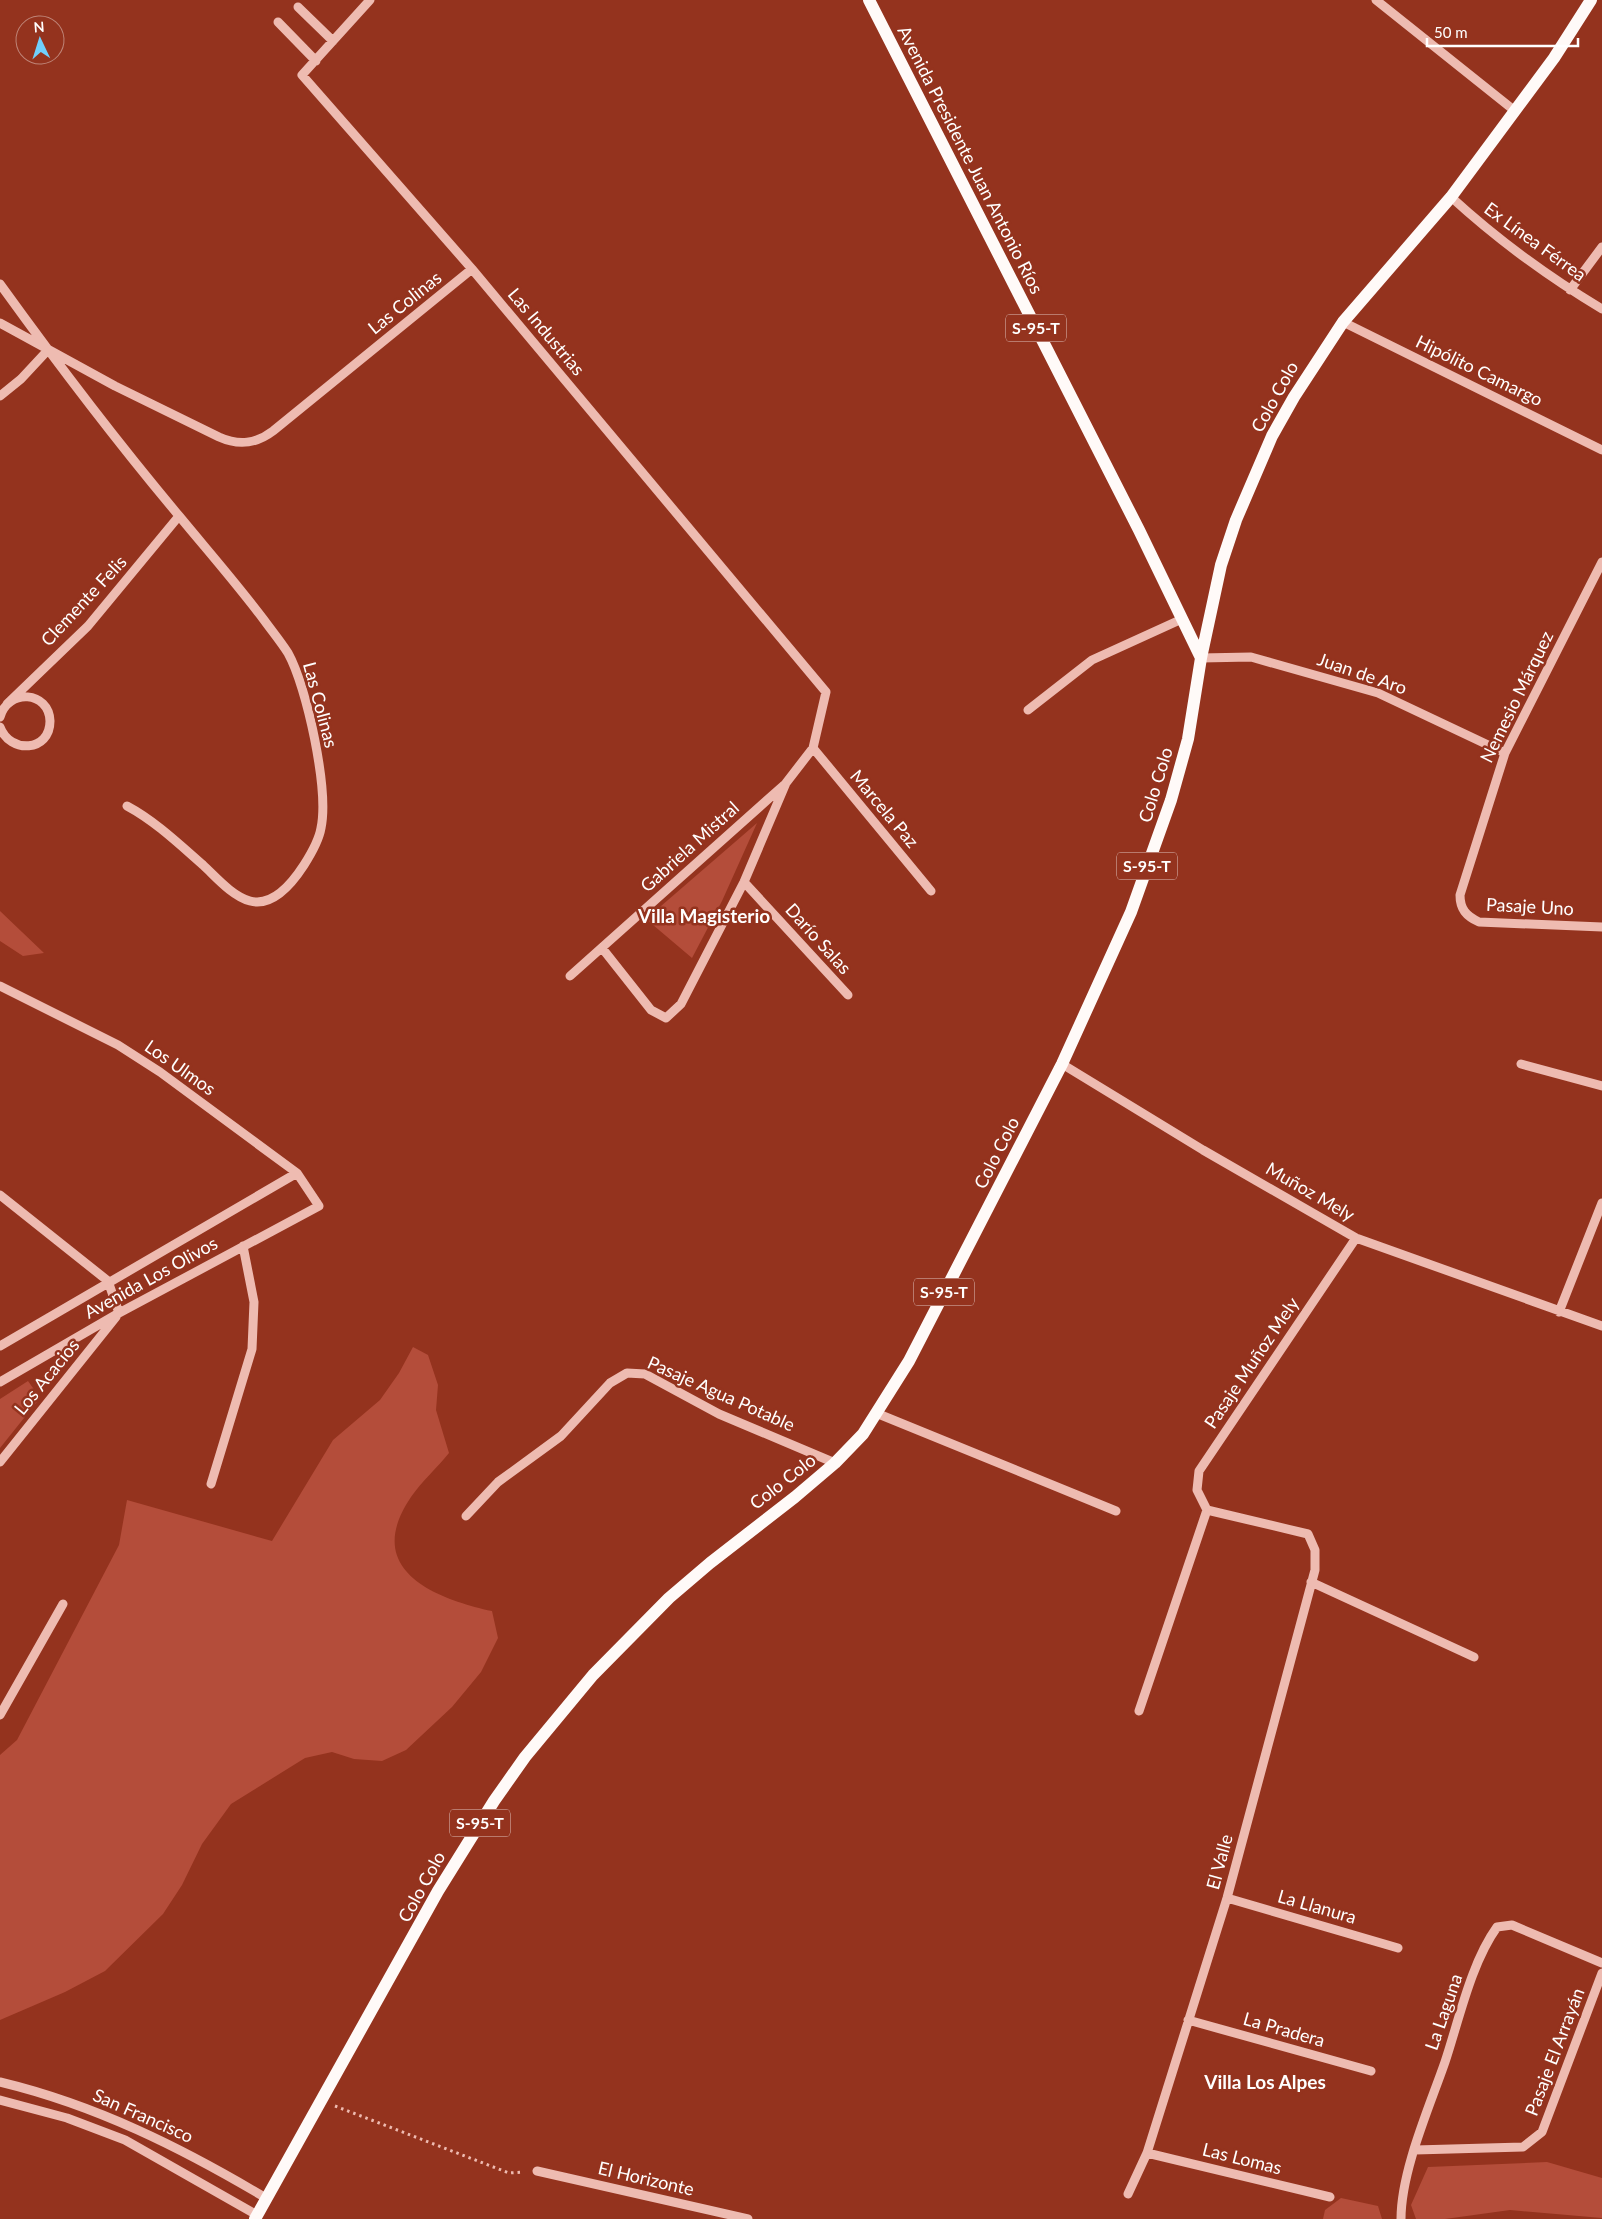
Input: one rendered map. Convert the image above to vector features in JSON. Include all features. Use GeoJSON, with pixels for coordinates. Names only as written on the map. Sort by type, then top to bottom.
{"type":"FeatureCollection","features":[{"type":"Feature","properties":{"kind":"main road","name":"Avenida Presidente Juan Antonio Ríos"},"geometry":{"type":"LineString","coordinates":[[869,0],[1139,530],[1201,658]]}},
{"type":"Feature","properties":{"kind":"main road","name":"Colo Colo"},"geometry":{"type":"LineString","coordinates":[[256,2217],[320,2100],[465,1846],[499,1794],[558,1715],[600,1668],[669,1598],[835,1463],[863,1434],[909,1361],[1062,1064],[1131,912],[1171,800],[1188,739],[1201,658],[1221,565],[1253,476],[1294,396],[1343,322],[1451,197],[1515,111],[1590,1]]}},
{"type":"Feature","properties":{"kind":"street","name":"Las Industrias"},"geometry":{"type":"LineString","coordinates":[[370,0],[302,75],[472,269],[826,692],[812,748]]}},
{"type":"Feature","properties":{"kind":"street"},"geometry":{"type":"LineString","coordinates":[[1376,0],[1515,111]]}},
{"type":"Feature","properties":{"kind":"street"},"geometry":{"type":"LineString","coordinates":[[298,7],[333,42]]}},
{"type":"Feature","properties":{"kind":"street"},"geometry":{"type":"LineString","coordinates":[[278,22],[316,61]]}},
{"type":"Feature","properties":{"kind":"street","name":"Ex Línea Férrea"},"geometry":{"type":"LineString","coordinates":[[1451,197],[1508,246],[1570,290],[1602,308]]}},
{"type":"Feature","properties":{"kind":"street"},"geometry":{"type":"LineString","coordinates":[[1570,290],[1602,247]]}},
{"type":"Feature","properties":{"kind":"street","name":"Las Colinas"},"geometry":{"type":"LineString","coordinates":[[48,350],[115,386],[219,437],[228,441],[248,443],[266,437],[273,432],[472,269]]}},
{"type":"Feature","properties":{"kind":"street","name":"Las Colinas"},"geometry":{"type":"LineString","coordinates":[[0,284],[48,350],[179,516],[234,580],[288,653],[298,676],[308,710],[318,763],[322,804],[321,828],[310,856],[296,877],[282,892],[267,899],[251,901],[233,892],[146,816],[127,806]]}},
{"type":"Feature","properties":{"kind":"street","name":"Hipólito Camargo"},"geometry":{"type":"LineString","coordinates":[[1343,322],[1602,450]]}},
{"type":"Feature","properties":{"kind":"street"},"geometry":{"type":"LineString","coordinates":[[0,323],[48,350],[21,378],[0,396]]}},
{"type":"Feature","properties":{"kind":"street","name":"Clemente Felis"},"geometry":{"type":"LineString","coordinates":[[0,717],[7,704],[88,626],[179,516]]}},
{"type":"Feature","properties":{"kind":"street","name":"Nemesio Márquez"},"geometry":{"type":"LineString","coordinates":[[1462,908],[1460,894],[1505,753],[1602,562]]}},
{"type":"Feature","properties":{"kind":"street"},"geometry":{"type":"LineString","coordinates":[[1028,710],[1092,660],[1182,619]]}},
{"type":"Feature","properties":{"kind":"street","name":"Juan de Aro"},"geometry":{"type":"LineString","coordinates":[[1201,658],[1251,657],[1378,693],[1505,753]]}},
{"type":"Feature","properties":{"kind":"street"},"geometry":{"type":"LineString","coordinates":[[0,726],[8,740],[23,746],[39,742],[49,728],[48,712],[37,699],[21,696],[7,704]]}},
{"type":"Feature","properties":{"kind":"street"},"geometry":{"type":"LineString","coordinates":[[602,948],[651,1010],[666,1018],[682,1004],[744,882],[786,783],[812,748]]}},
{"type":"Feature","properties":{"kind":"street","name":"Marcela Paz"},"geometry":{"type":"LineString","coordinates":[[812,748],[931,891]]}},
{"type":"Feature","properties":{"kind":"street","name":"Gabriela Mistral"},"geometry":{"type":"LineString","coordinates":[[570,976],[786,783]]}},
{"type":"Feature","properties":{"kind":"street","name":"Darío Salas"},"geometry":{"type":"LineString","coordinates":[[744,882],[848,995]]}},
{"type":"Feature","properties":{"kind":"street","name":"Pasaje Uno"},"geometry":{"type":"LineString","coordinates":[[1462,908],[1466,915],[1479,922],[1602,927]]}},
{"type":"Feature","properties":{"kind":"street","name":"Los Ulmos"},"geometry":{"type":"LineString","coordinates":[[0,986],[118,1045],[160,1072],[297,1173],[319,1206]]}},
{"type":"Feature","properties":{"kind":"street","name":"Muñoz Mely"},"geometry":{"type":"LineString","coordinates":[[1062,1064],[1203,1150],[1356,1238],[1602,1326]]}},
{"type":"Feature","properties":{"kind":"street"},"geometry":{"type":"LineString","coordinates":[[1521,1064],[1602,1086]]}},
{"type":"Feature","properties":{"kind":"street","name":"Avenida Los Olivos"},"geometry":{"type":"LineString","coordinates":[[0,1346],[108,1281],[297,1173]]}},
{"type":"Feature","properties":{"kind":"street"},"geometry":{"type":"LineString","coordinates":[[0,1195],[108,1281],[119,1313]]}},
{"type":"Feature","properties":{"kind":"street"},"geometry":{"type":"LineString","coordinates":[[1559,1312],[1602,1203]]}},
{"type":"Feature","properties":{"kind":"street","name":"Avenida Los Olivos"},"geometry":{"type":"LineString","coordinates":[[0,1382],[119,1313],[319,1206]]}},
{"type":"Feature","properties":{"kind":"street","name":"Pasaje Muñoz Mely"},"geometry":{"type":"LineString","coordinates":[[1207,1510],[1197,1490],[1199,1471],[1356,1238]]}},
{"type":"Feature","properties":{"kind":"street"},"geometry":{"type":"LineString","coordinates":[[211,1484],[252,1349],[254,1302],[243,1246]]}},
{"type":"Feature","properties":{"kind":"street","name":"Los Acacios"},"geometry":{"type":"LineString","coordinates":[[0,1462],[119,1313]]}},
{"type":"Feature","properties":{"kind":"street","name":"Pasaje Agua Potable"},"geometry":{"type":"LineString","coordinates":[[466,1516],[498,1482],[561,1436],[610,1383],[627,1373],[645,1374],[719,1414],[835,1463]]}},
{"type":"Feature","properties":{"kind":"street"},"geometry":{"type":"LineString","coordinates":[[876,1413],[1116,1511]]}},
{"type":"Feature","properties":{"kind":"street"},"geometry":{"type":"LineString","coordinates":[[1140,1711],[1207,1510]]}},
{"type":"Feature","properties":{"kind":"street","name":"El Valle"},"geometry":{"type":"LineString","coordinates":[[1128,2194],[1146,2153],[1227,1898],[1316,1558],[1308,1534],[1207,1510]]}},
{"type":"Feature","properties":{"kind":"street"},"geometry":{"type":"LineString","coordinates":[[1311,1582],[1474,1657]]}},
{"type":"Feature","properties":{"kind":"street"},"geometry":{"type":"LineString","coordinates":[[0,1715],[63,1604]]}},
{"type":"Feature","properties":{"kind":"street","name":"La Llanura"},"geometry":{"type":"LineString","coordinates":[[1227,1898],[1398,1948]]}},
{"type":"Feature","properties":{"kind":"street","name":"La Laguna"},"geometry":{"type":"LineString","coordinates":[[1401,2219],[1401,2201],[1415,2150],[1473,1978],[1489,1939],[1497,1927],[1512,1925],[1602,1963]]}},
{"type":"Feature","properties":{"kind":"street","name":"Pasaje El Arrayán"},"geometry":{"type":"LineString","coordinates":[[1415,2150],[1523,2147],[1542,2132],[1602,1973]]}},
{"type":"Feature","properties":{"kind":"street","name":"La Pradera"},"geometry":{"type":"LineString","coordinates":[[1188,2020],[1371,2071]]}},
{"type":"Feature","properties":{"kind":"street","name":"San Francisco"},"geometry":{"type":"LineString","coordinates":[[0,2082],[59,2098],[139,2130],[184,2151],[266,2198]]}},
{"type":"Feature","properties":{"kind":"street","name":"San Francisco"},"geometry":{"type":"LineString","coordinates":[[0,2100],[67,2118],[125,2140],[256,2217]]}},
{"type":"Feature","properties":{"kind":"street","name":"Las Lomas"},"geometry":{"type":"LineString","coordinates":[[1146,2153],[1330,2197]]}},
{"type":"Feature","properties":{"kind":"street","name":"El Horizonte"},"geometry":{"type":"LineString","coordinates":[[537,2171],[748,2219]]}},
{"type":"Feature","properties":{"kind":"path"},"geometry":{"type":"LineString","coordinates":[[320,2100],[509,2173],[537,2171]]}},
{"type":"Feature","properties":{"kind":"shaded area"},"geometry":{"type":"Polygon","coordinates":[[[757,823],[722,901],[692,958],[646,919],[757,823]]]}},
{"type":"Feature","properties":{"kind":"shaded area"},"geometry":{"type":"Polygon","coordinates":[[[0,911],[44,953],[23,956],[0,941],[0,911]]]}},
{"type":"Feature","properties":{"kind":"shaded area"},"geometry":{"type":"Polygon","coordinates":[[[413,1347],[428,1355],[438,1385],[436,1410],[449,1453],[411,1497],[398,1522],[395,1543],[400,1561],[411,1576],[428,1588],[448,1598],[492,1611],[498,1638],[481,1672],[452,1707],[406,1750],[382,1761],[354,1759],[332,1752],[305,1758],[231,1804],[202,1844],[182,1885],[163,1914],[105,1971],[65,1992],[0,2020],[0,1755],[17,1740],[119,1545],[127,1500],[272,1541],[333,1440],[380,1400],[399,1373],[413,1347]]]}},
{"type":"Feature","properties":{"kind":"shaded area"},"geometry":{"type":"Polygon","coordinates":[[[28,1381],[40,1398],[0,1448],[0,1399],[28,1381]]]}},
{"type":"Feature","properties":{"kind":"shaded area"},"geometry":{"type":"Polygon","coordinates":[[[1547,2162],[1602,2178],[1602,2218],[1510,2210],[1445,2219],[1416,2219],[1411,2205],[1428,2167],[1547,2162]]]}},
{"type":"Feature","properties":{"kind":"shaded area"},"geometry":{"type":"Polygon","coordinates":[[[1341,2198],[1378,2206],[1382,2219],[1323,2219],[1325,2210],[1341,2198]]]}},
{"type":"Feature","properties":{"kind":"district","name":"Villa Magisterio"},"geometry":{"type":"Point","coordinates":[704,916]}},
{"type":"Feature","properties":{"kind":"district","name":"Villa Los Alpes"},"geometry":{"type":"Point","coordinates":[1265,2082]}}]}
